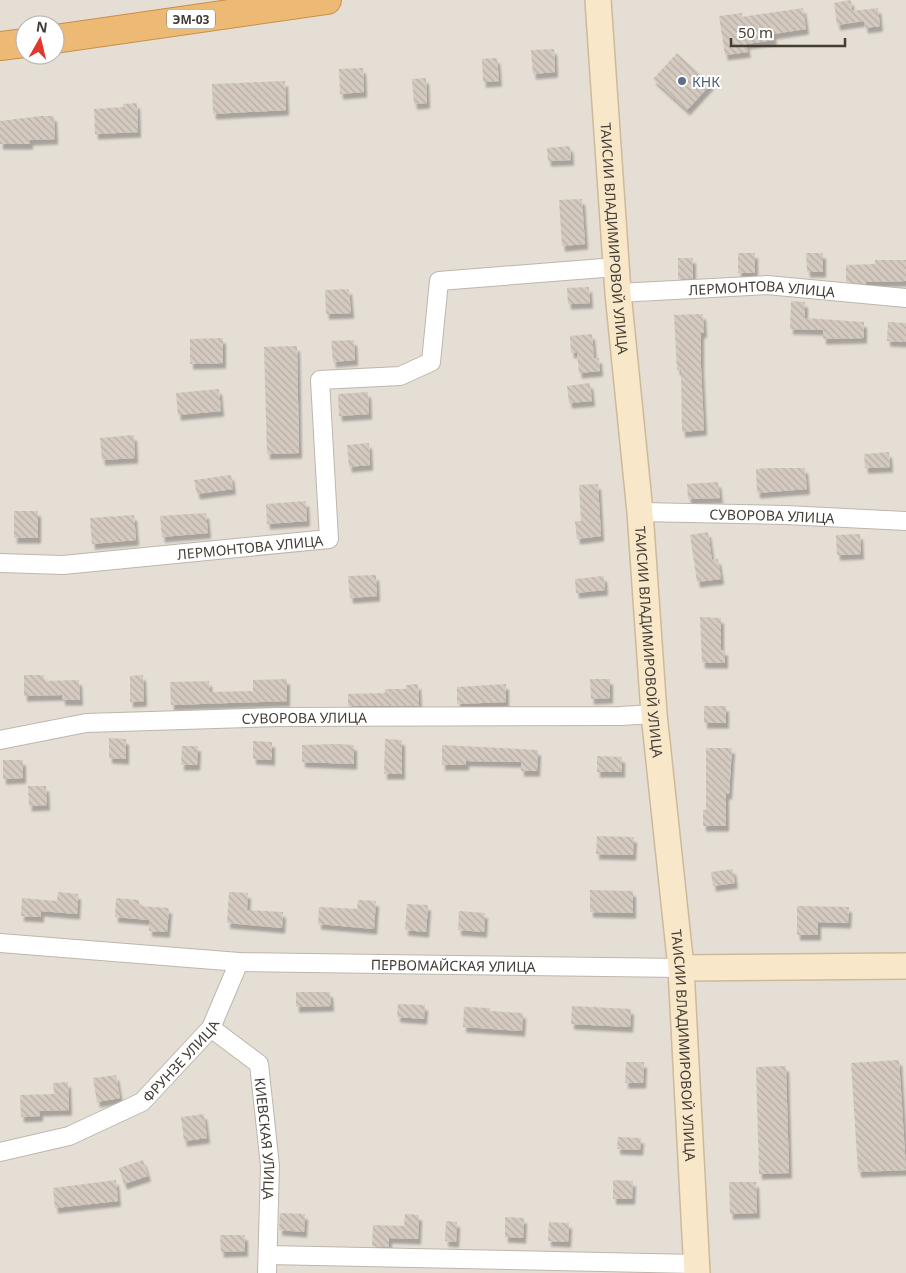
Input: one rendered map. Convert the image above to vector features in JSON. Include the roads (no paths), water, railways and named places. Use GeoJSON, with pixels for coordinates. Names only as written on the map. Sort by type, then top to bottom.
{"type":"FeatureCollection","features":[{"type":"Feature","properties":{"kind":"highway","name":"ЭМ-03"},"geometry":{"type":"LineString","coordinates":[[65,37],[326,0]]}},
{"type":"Feature","properties":{"kind":"highway"},"geometry":{"type":"LineString","coordinates":[[0,46],[15,44]]}},
{"type":"Feature","properties":{"kind":"street","name":"ТАИСИИ ВЛАДИМИРОВОЙ УЛИЦА"},"geometry":{"type":"LineString","coordinates":[[599,5],[618,293],[640,512],[654,714],[681,968],[697,1268]]}},
{"type":"Feature","properties":{"kind":"street","name":"ЛЕРМОНТОВА УЛИЦА"},"geometry":{"type":"LineString","coordinates":[[0,564],[63,565],[329,539],[320,380],[400,376],[431,362],[439,281],[616,267]]}},
{"type":"Feature","properties":{"kind":"street","name":"ЛЕРМОНТОВА УЛИЦА"},"geometry":{"type":"LineString","coordinates":[[618,293],[767,285],[906,298]]}},
{"type":"Feature","properties":{"kind":"street","name":"СУВОРОВА УЛИЦА"},"geometry":{"type":"LineString","coordinates":[[640,512],[785,515],[906,521]]}},
{"type":"Feature","properties":{"kind":"street","name":"СУВОРОВА УЛИЦА"},"geometry":{"type":"LineString","coordinates":[[0,740],[86,723],[277,717],[611,716],[654,714]]}},
{"type":"Feature","properties":{"kind":"street","name":"ПЕРВОМАЙСКАЯ УЛИЦА"},"geometry":{"type":"LineString","coordinates":[[0,943],[240,962],[681,968],[906,966]]}},
{"type":"Feature","properties":{"kind":"street","name":"ФРУНЗЕ УЛИЦА"},"geometry":{"type":"LineString","coordinates":[[0,1152],[69,1136],[142,1102],[210,1028],[240,962]]}},
{"type":"Feature","properties":{"kind":"street","name":"КИЕВСКАЯ УЛИЦА"},"geometry":{"type":"LineString","coordinates":[[210,1028],[258,1064],[270,1166],[268,1273]]}},
{"type":"Feature","properties":{"kind":"street"},"geometry":{"type":"LineString","coordinates":[[268,1255],[697,1268]]}},
{"type":"Feature","properties":{"kind":"place","name":"КНК"},"geometry":{"type":"Point","coordinates":[682,81]}}]}
